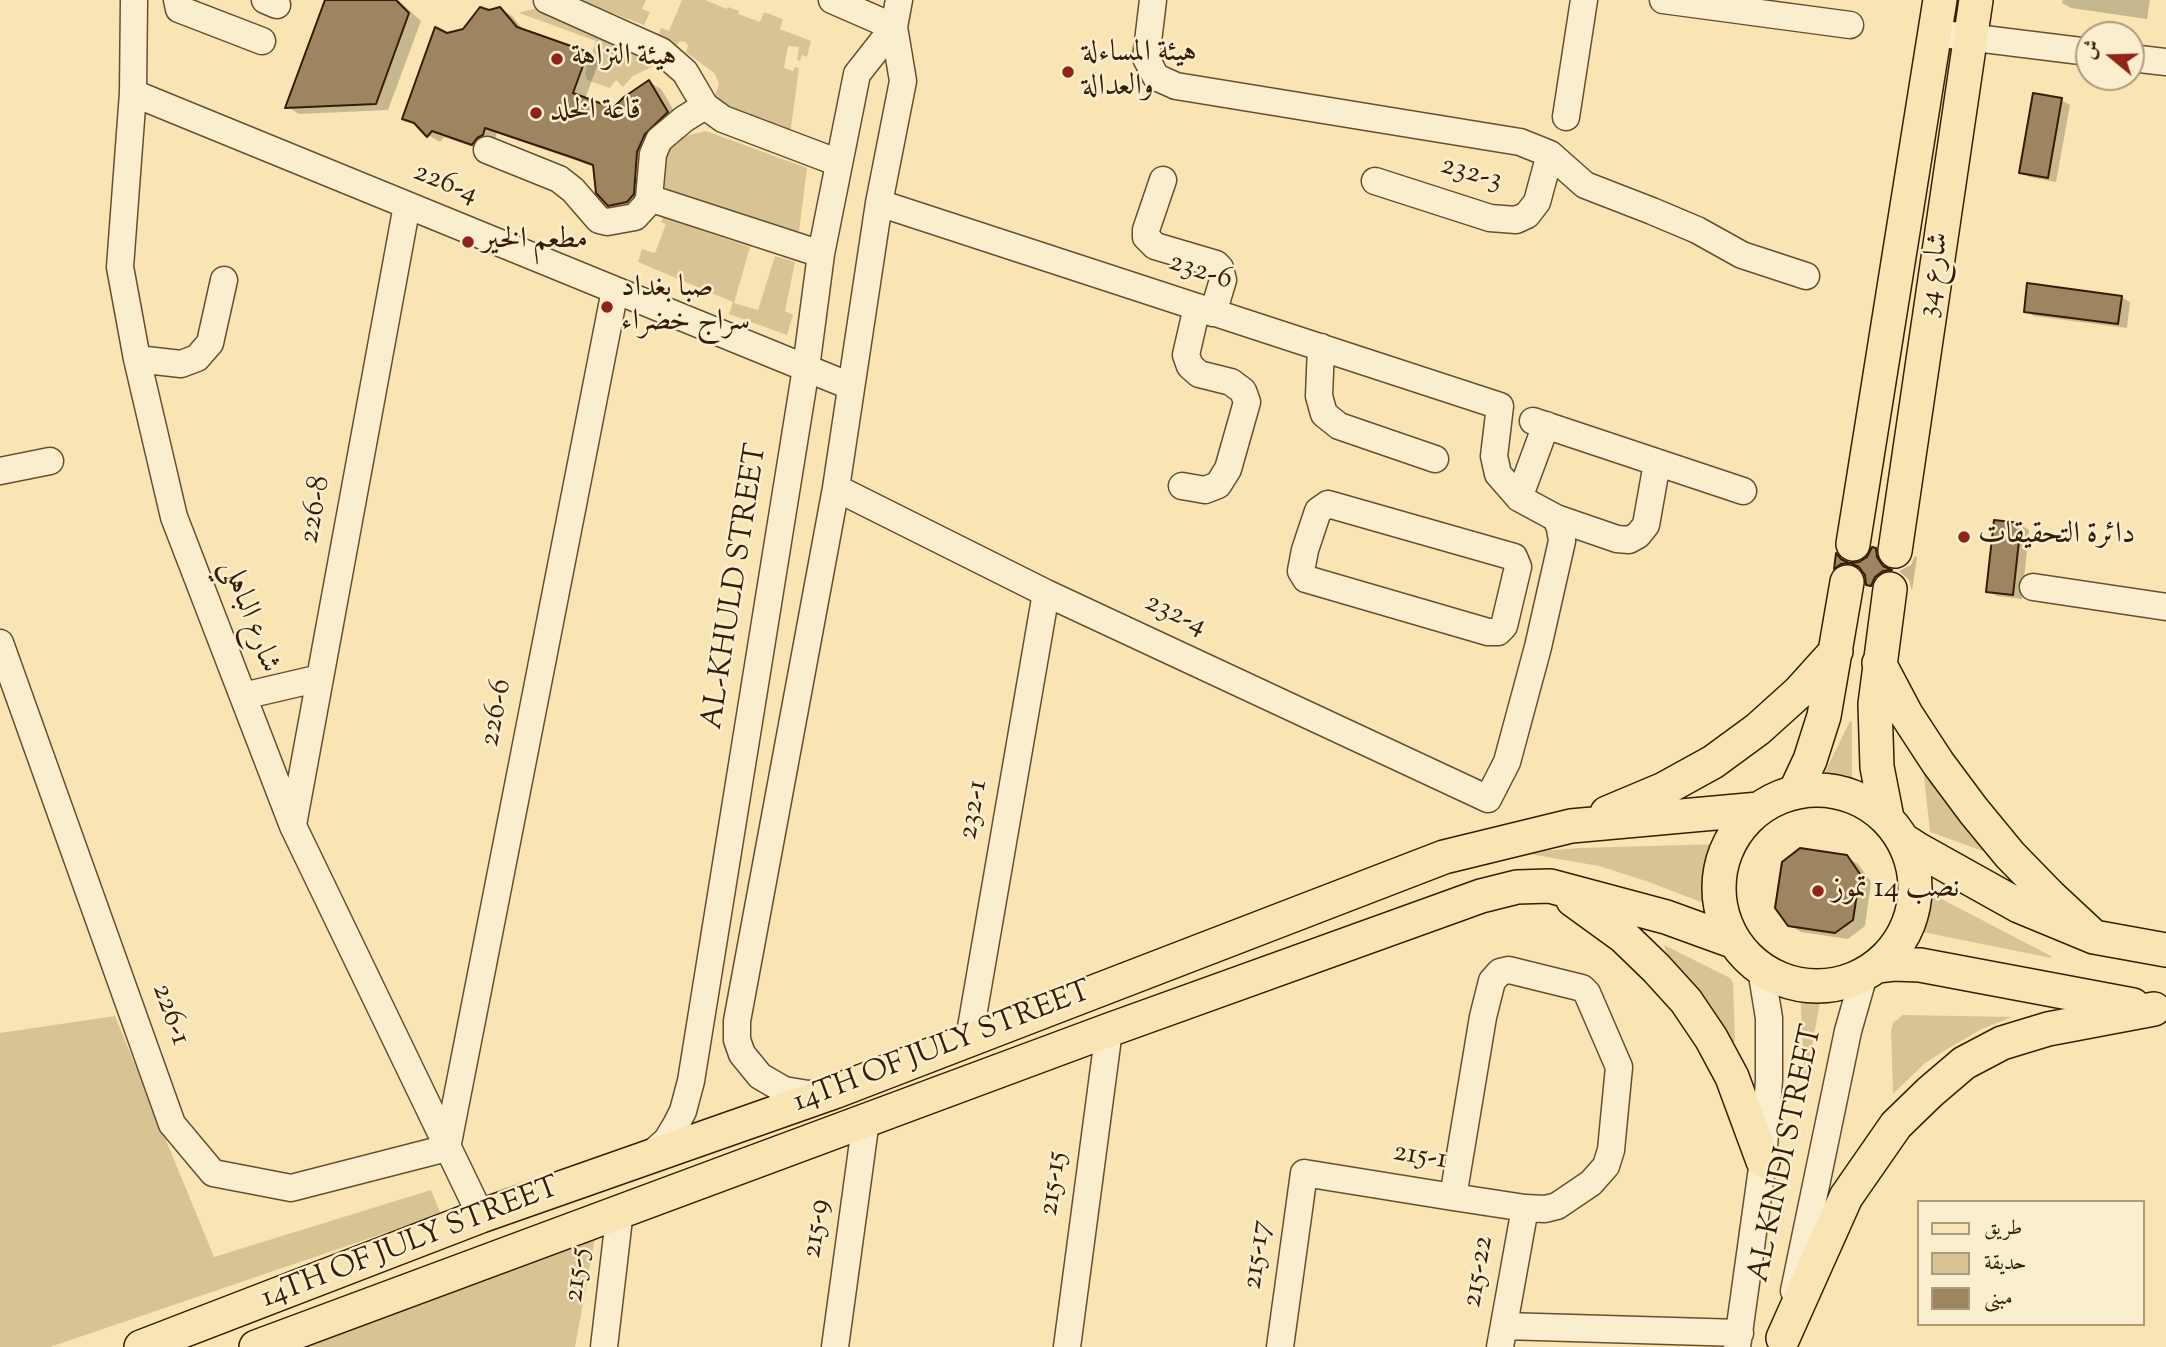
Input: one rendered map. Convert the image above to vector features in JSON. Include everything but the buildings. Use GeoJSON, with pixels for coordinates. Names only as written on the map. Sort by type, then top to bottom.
{"type":"FeatureCollection","features":[{"type":"Feature","properties":{"kind":"main road","name":"شارع 34"},"geometry":{"type":"LineString","coordinates":[[1853,544],[1940,0]]}},
{"type":"Feature","properties":{"kind":"main road","name":"شارع 34"},"geometry":{"type":"LineString","coordinates":[[1895,551],[1976,0]]}},
{"type":"Feature","properties":{"kind":"main road"},"geometry":{"type":"LineString","coordinates":[[1795,792],[1810,760],[1824,716],[1847,582]]}},
{"type":"Feature","properties":{"kind":"main road"},"geometry":{"type":"LineString","coordinates":[[1871,971],[1892,952],[1903,936],[1911,918],[1915,897],[1911,858],[1895,829],[1877,767],[1875,736],[1879,663],[1890,589]]}},
{"type":"Feature","properties":{"kind":"main road"},"geometry":{"type":"LineString","coordinates":[[1571,826],[1664,789],[1713,762],[1758,729],[1799,692],[1836,651]]}},
{"type":"Feature","properties":{"kind":"main road"},"geometry":{"type":"LineString","coordinates":[[1879,663],[1906,714],[1973,810],[2018,863],[2094,937]]}},
{"type":"Feature","properties":{"kind":"main road"},"geometry":{"type":"LineString","coordinates":[[2160,1010],[1920,965],[1894,964],[1847,982],[1811,987],[1776,978],[1761,970],[1735,942],[1725,923],[1720,903],[1719,881],[1731,841],[1743,824],[1759,809],[1795,792],[1838,792],[1858,798],[1917,849],[2019,906],[2094,937],[2166,950]]}},
{"type":"Feature","properties":{"kind":"main road","name":"14TH OF JULY STREET"},"geometry":{"type":"LineString","coordinates":[[141,1347],[481,1216],[834,1092],[1444,857],[1571,826],[1759,809]]}},
{"type":"Feature","properties":{"kind":"main road","name":"14TH OF JULY STREET"},"geometry":{"type":"LineString","coordinates":[[256,1347],[1109,1030],[1481,897],[1517,887],[1550,886],[1666,918],[1735,942]]}},
{"type":"Feature","properties":{"kind":"main road"},"geometry":{"type":"LineString","coordinates":[[1550,886],[1589,910],[1624,937],[1686,1002],[1711,1038],[1732,1077],[1763,1161]]}},
{"type":"Feature","properties":{"kind":"main road"},"geometry":{"type":"LineString","coordinates":[[1782,1343],[1846,1197],[1896,1125],[1930,1092],[1964,1063],[2002,1043],[2048,1029],[2160,1010]]}},
{"type":"Feature","properties":{"kind":"street","name":"شارع الباهلي"},"geometry":{"type":"LineString","coordinates":[[134,0],[133,93],[120,267],[137,359],[174,517],[293,827],[481,1216]]}},
{"type":"Feature","properties":{"kind":"street"},"geometry":{"type":"LineString","coordinates":[[177,0],[179,9],[262,41]]}},
{"type":"Feature","properties":{"kind":"street"},"geometry":{"type":"LineString","coordinates":[[547,0],[661,51],[685,72],[705,106],[723,119],[839,163]]}},
{"type":"Feature","properties":{"kind":"street"},"geometry":{"type":"LineString","coordinates":[[831,0],[894,27]]}},
{"type":"Feature","properties":{"kind":"street","name":"AL-KHULD STREET"},"geometry":{"type":"LineString","coordinates":[[834,1092],[796,1093],[784,1090],[760,1076],[742,1054],[737,1040],[737,1021],[836,488],[879,203],[903,81],[894,27],[899,0]]}},
{"type":"Feature","properties":{"kind":"street"},"geometry":{"type":"LineString","coordinates":[[1153,0],[1146,58],[1156,76],[1177,86],[1520,142],[1549,154],[1585,185],[1664,215],[1742,255],[1806,276]]}},
{"type":"Feature","properties":{"kind":"street"},"geometry":{"type":"LineString","coordinates":[[1566,117],[1584,0]]}},
{"type":"Feature","properties":{"kind":"street"},"geometry":{"type":"LineString","coordinates":[[1663,0],[1740,5],[1850,25]]}},
{"type":"Feature","properties":{"kind":"street","name":"AL-KHULD STREET"},"geometry":{"type":"LineString","coordinates":[[647,1158],[667,1140],[676,1125],[683,1111],[691,1081],[806,368],[821,254],[857,74],[894,27]]}},
{"type":"Feature","properties":{"kind":"street"},"geometry":{"type":"LineString","coordinates":[[1935,33],[2075,50]]}},
{"type":"Feature","properties":{"kind":"street"},"geometry":{"type":"LineString","coordinates":[[2145,60],[2166,62]]}},
{"type":"Feature","properties":{"kind":"street","name":"226-4"},"geometry":{"type":"LineString","coordinates":[[133,93],[850,386]]}},
{"type":"Feature","properties":{"kind":"street"},"geometry":{"type":"LineString","coordinates":[[487,150],[559,179],[573,190],[599,220],[607,222],[635,217],[649,198],[653,154],[659,140],[705,106]]}},
{"type":"Feature","properties":{"kind":"street","name":"232-3"},"geometry":{"type":"LineString","coordinates":[[1375,181],[1490,218],[1516,220],[1527,215],[1537,202],[1549,154]]}},
{"type":"Feature","properties":{"kind":"street"},"geometry":{"type":"LineString","coordinates":[[1163,180],[1146,237],[1155,246],[1216,264],[1223,280],[1205,310],[1186,355],[1189,366],[1199,374],[1231,383],[1243,391],[1247,402],[1228,469],[1218,485],[1205,489],[1182,485]]}},
{"type":"Feature","properties":{"kind":"street"},"geometry":{"type":"LineString","coordinates":[[649,198],[821,254]]}},
{"type":"Feature","properties":{"kind":"street","name":"232-6"},"geometry":{"type":"LineString","coordinates":[[879,203],[1500,406],[1495,466],[1503,482],[1519,498]]}},
{"type":"Feature","properties":{"kind":"street","name":"226-8"},"geometry":{"type":"LineString","coordinates":[[293,827],[407,205]]}},
{"type":"Feature","properties":{"kind":"street"},"geometry":{"type":"LineString","coordinates":[[137,359],[181,364],[197,358],[210,343],[224,281]]}},
{"type":"Feature","properties":{"kind":"street","name":"226-6"},"geometry":{"type":"LineString","coordinates":[[447,1148],[615,290]]}},
{"type":"Feature","properties":{"kind":"street"},"geometry":{"type":"LineString","coordinates":[[1321,347],[1319,396],[1324,414],[1339,426],[1435,459]]}},
{"type":"Feature","properties":{"kind":"street"},"geometry":{"type":"LineString","coordinates":[[1657,463],[1646,525],[1638,535],[1629,540],[1617,540],[1556,518],[1519,498],[1539,423],[1742,491]]}},
{"type":"Feature","properties":{"kind":"street"},"geometry":{"type":"LineString","coordinates":[[0,471],[50,461]]}},
{"type":"Feature","properties":{"kind":"street","name":"232-4"},"geometry":{"type":"LineString","coordinates":[[836,488],[1046,593],[1488,799],[1507,762],[1538,647]]}},
{"type":"Feature","properties":{"kind":"street"},"geometry":{"type":"LineString","coordinates":[[1323,505],[1333,505],[1514,556],[1518,567],[1501,630],[1488,632],[1306,579],[1301,566],[1318,510],[1323,505]]}},
{"type":"Feature","properties":{"kind":"street"},"geometry":{"type":"LineString","coordinates":[[1501,630],[1513,641],[1538,647],[1562,541],[1556,518]]}},
{"type":"Feature","properties":{"kind":"street"},"geometry":{"type":"LineString","coordinates":[[2033,587],[2166,607]]}},
{"type":"Feature","properties":{"kind":"street","name":"232-1"},"geometry":{"type":"LineString","coordinates":[[969,1039],[1046,593]]}},
{"type":"Feature","properties":{"kind":"street","name":"226-1"},"geometry":{"type":"LineString","coordinates":[[0,645],[172,1124],[214,1173],[291,1188],[447,1148]]}},
{"type":"Feature","properties":{"kind":"street"},"geometry":{"type":"LineString","coordinates":[[243,696],[320,678]]}},
{"type":"Feature","properties":{"kind":"street","name":"215-1"},"geometry":{"type":"LineString","coordinates":[[1304,1173],[1453,1197],[1525,1208],[1545,1209],[1557,1206],[1591,1183],[1606,1166],[1611,1150],[1618,1060],[1587,993],[1582,988],[1509,970],[1500,972],[1492,981],[1483,1017],[1453,1197]]}},
{"type":"Feature","properties":{"kind":"street","name":"AL KINDI STREET"},"geometry":{"type":"LineString","coordinates":[[1738,1340],[1763,1161],[1769,1080],[1769,1018],[1761,970]]}},
{"type":"Feature","properties":{"kind":"street","name":"AL KINDI STREET"},"geometry":{"type":"LineString","coordinates":[[1782,1343],[1848,1031],[1871,971]]}},
{"type":"Feature","properties":{"kind":"street","name":"215-15"},"geometry":{"type":"LineString","coordinates":[[1067,1347],[1109,1030]]}},
{"type":"Feature","properties":{"kind":"street","name":"215-9"},"geometry":{"type":"LineString","coordinates":[[835,1347],[866,1120]]}},
{"type":"Feature","properties":{"kind":"street","name":"215-17"},"geometry":{"type":"LineString","coordinates":[[1280,1347],[1304,1173]]}},
{"type":"Feature","properties":{"kind":"street","name":"215-22"},"geometry":{"type":"LineString","coordinates":[[1502,1336],[1525,1208]]}},
{"type":"Feature","properties":{"kind":"street","name":"215-5"},"geometry":{"type":"LineString","coordinates":[[604,1347],[620,1210]]}},
{"type":"Feature","properties":{"kind":"street"},"geometry":{"type":"LineString","coordinates":[[1502,1336],[1738,1340]]}},
{"type":"Feature","properties":{"kind":"green space"},"geometry":{"type":"Polygon","coordinates":[[[578,0],[646,0],[642,9],[650,12],[644,25],[578,0]]]}},
{"type":"Feature","properties":{"kind":"green space"},"geometry":{"type":"Polygon","coordinates":[[[682,0],[705,0],[739,11],[738,14],[760,22],[764,12],[783,19],[780,29],[811,41],[807,57],[802,55],[800,61],[797,60],[799,47],[788,46],[784,68],[793,71],[795,67],[799,68],[790,135],[734,113],[716,100],[719,83],[714,73],[686,52],[686,42],[680,41],[675,47],[658,37],[661,28],[669,31],[682,0]]]}},
{"type":"Feature","properties":{"kind":"green space"},"geometry":{"type":"Polygon","coordinates":[[[537,8],[658,64],[633,76],[623,87],[616,80],[610,88],[587,80],[585,73],[596,41],[519,13],[537,8]]]}},
{"type":"Feature","properties":{"kind":"green space"},"geometry":{"type":"Polygon","coordinates":[[[706,131],[807,168],[799,232],[662,188],[659,160],[678,138],[706,131]]]}},
{"type":"Feature","properties":{"kind":"green space"},"geometry":{"type":"Polygon","coordinates":[[[663,217],[750,247],[734,303],[758,310],[775,256],[795,262],[785,311],[793,315],[787,335],[729,314],[733,302],[638,262],[642,249],[655,253],[666,224],[661,222],[663,217]]]}},
{"type":"Feature","properties":{"kind":"green space"},"geometry":{"type":"Polygon","coordinates":[[[1850,721],[1852,785],[1838,777],[1823,776],[1850,721]]]}},
{"type":"Feature","properties":{"kind":"green space"},"geometry":{"type":"Polygon","coordinates":[[[1922,758],[1991,854],[1930,832],[1922,758]]]}},
{"type":"Feature","properties":{"kind":"green space"},"geometry":{"type":"Polygon","coordinates":[[[1721,844],[1712,863],[1708,883],[1714,907],[1599,866],[1530,854],[1579,848],[1721,844]]]}},
{"type":"Feature","properties":{"kind":"green space"},"geometry":{"type":"Polygon","coordinates":[[[1930,893],[2051,958],[1918,931],[1929,913],[1930,893]]]}},
{"type":"Feature","properties":{"kind":"green space"},"geometry":{"type":"Polygon","coordinates":[[[1664,945],[1730,978],[1733,983],[1735,1042],[1731,1040],[1664,945]]]}},
{"type":"Feature","properties":{"kind":"green space"},"geometry":{"type":"Polygon","coordinates":[[[1800,991],[1821,996],[1805,1086],[1800,991]]]}},
{"type":"Feature","properties":{"kind":"green space"},"geometry":{"type":"Polygon","coordinates":[[[1903,1015],[2012,1017],[1982,1029],[1925,1063],[1893,1094],[1891,1031],[1893,1023],[1903,1015]]]}},
{"type":"Feature","properties":{"kind":"green space"},"geometry":{"type":"Polygon","coordinates":[[[115,1016],[214,1257],[431,1190],[441,1214],[50,1347],[0,1347],[0,1033],[115,1016]]]}},
{"type":"Feature","properties":{"kind":"green space"},"geometry":{"type":"Polygon","coordinates":[[[595,1238],[575,1347],[295,1347],[595,1238]]]}},
{"type":"Feature","properties":{"kind":"place","name":"هيئة النزاهة"},"geometry":{"type":"Point","coordinates":[557,59]}},
{"type":"Feature","properties":{"kind":"place","name":"هيئة المساءلة والعدالة"},"geometry":{"type":"Point","coordinates":[1068,72]}},
{"type":"Feature","properties":{"kind":"place","name":"قاعة الخلد"},"geometry":{"type":"Point","coordinates":[536,113]}},
{"type":"Feature","properties":{"kind":"place","name":"مطعم الخير"},"geometry":{"type":"Point","coordinates":[468,242]}},
{"type":"Feature","properties":{"kind":"place","name":"صبا بغداد سراج خضراء"},"geometry":{"type":"Point","coordinates":[607,307]}},
{"type":"Feature","properties":{"kind":"place","name":"دائرة التحقيقات"},"geometry":{"type":"Point","coordinates":[1964,537]}},
{"type":"Feature","properties":{"kind":"place","name":"نصب 14 تموز"},"geometry":{"type":"Point","coordinates":[1818,891]}}]}
